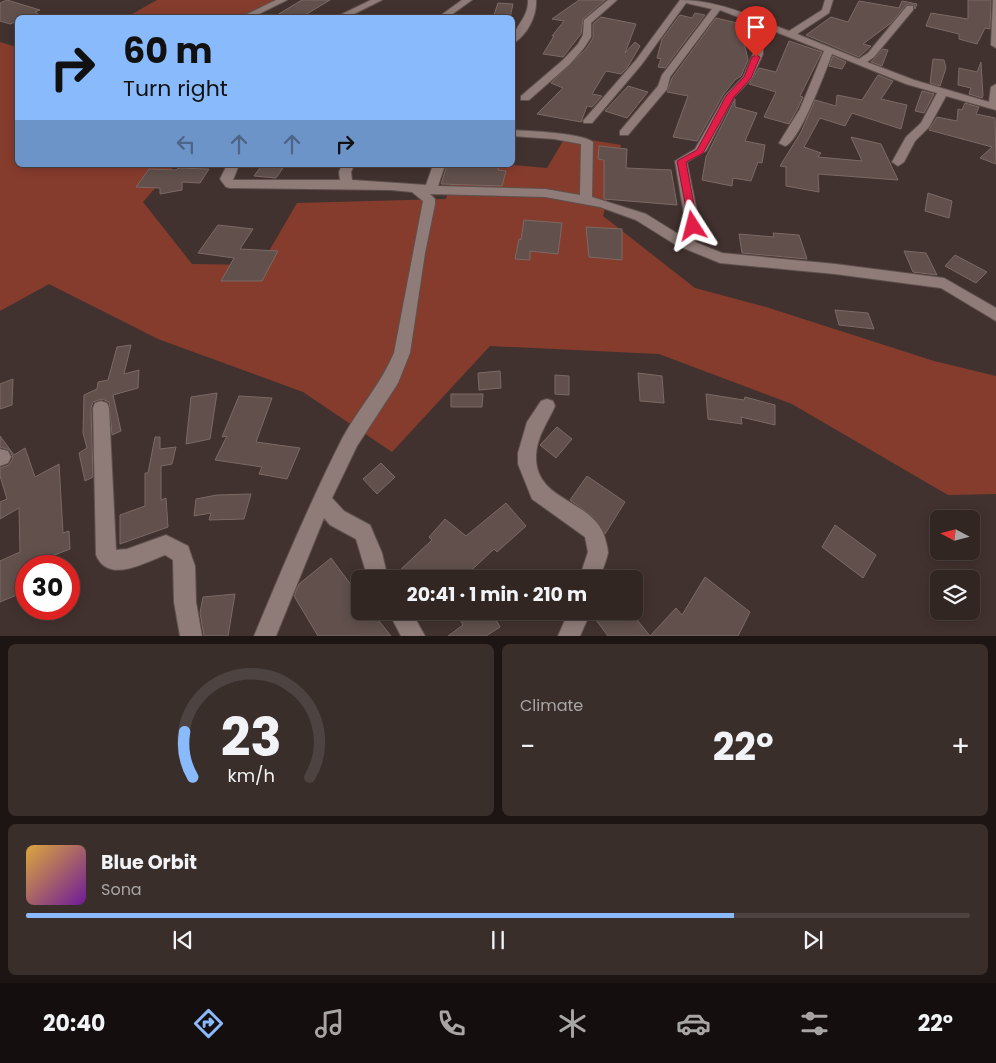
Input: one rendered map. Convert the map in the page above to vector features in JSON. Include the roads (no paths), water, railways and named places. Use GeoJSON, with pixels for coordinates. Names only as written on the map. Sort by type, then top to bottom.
{"type":"FeatureCollection","features":[{"type":"Feature","properties":{"kind":"street"},"geometry":{"type":"LineString","coordinates":[[250,15],[284,0]]}},
{"type":"Feature","properties":{"kind":"street"},"geometry":{"type":"LineString","coordinates":[[345,15],[378,0]]}},
{"type":"Feature","properties":{"kind":"street"},"geometry":{"type":"LineString","coordinates":[[446,15],[468,0]]}},
{"type":"Feature","properties":{"kind":"street"},"geometry":{"type":"LineString","coordinates":[[515,37],[528,21],[533,7],[532,0]]}},
{"type":"Feature","properties":{"kind":"street"},"geometry":{"type":"LineString","coordinates":[[525,98],[544,81],[557,74],[586,37],[587,22],[613,0]]}},
{"type":"Feature","properties":{"kind":"street"},"geometry":{"type":"LineString","coordinates":[[588,121],[639,62],[685,0],[718,7],[943,92],[995,107],[996,87]]}},
{"type":"Feature","properties":{"kind":"street"},"geometry":{"type":"LineString","coordinates":[[789,35],[826,11],[830,0]]}},
{"type":"Feature","properties":{"kind":"street"},"geometry":{"type":"LineString","coordinates":[[996,2],[996,45]]}},
{"type":"Feature","properties":{"kind":"street"},"geometry":{"type":"LineString","coordinates":[[624,133],[663,87],[665,77],[718,7]]}},
{"type":"Feature","properties":{"kind":"street"},"geometry":{"type":"LineString","coordinates":[[861,62],[871,55],[910,8]]}},
{"type":"Feature","properties":{"kind":"street"},"geometry":{"type":"LineString","coordinates":[[686,243],[689,241],[693,226],[682,161],[700,151],[730,96],[747,78],[758,54],[759,42],[775,30]]}},
{"type":"Feature","properties":{"kind":"street"},"geometry":{"type":"LineString","coordinates":[[785,142],[805,109],[829,50]]}},
{"type":"Feature","properties":{"kind":"street"},"geometry":{"type":"LineString","coordinates":[[898,162],[910,139],[925,125],[943,92]]}},
{"type":"Feature","properties":{"kind":"street"},"geometry":{"type":"LineString","coordinates":[[515,133],[554,136],[586,142],[588,147],[586,201]]}},
{"type":"Feature","properties":{"kind":"street"},"geometry":{"type":"LineString","coordinates":[[232,167],[226,179],[230,184],[347,184],[423,190],[545,193],[602,203],[641,217],[681,242],[720,258],[835,268],[944,283],[996,315]]}},
{"type":"Feature","properties":{"kind":"street"},"geometry":{"type":"LineString","coordinates":[[347,167],[345,172],[347,184]]}},
{"type":"Feature","properties":{"kind":"street"},"geometry":{"type":"LineString","coordinates":[[423,190],[438,167]]}},
{"type":"Feature","properties":{"kind":"street"},"geometry":{"type":"LineString","coordinates":[[265,636],[320,501],[351,440],[392,378],[402,353],[418,253],[429,204],[429,200],[423,190]]}},
{"type":"Feature","properties":{"kind":"street"},"geometry":{"type":"LineString","coordinates":[[547,406],[536,422],[527,453],[528,464],[539,494],[583,522],[594,532],[598,552],[592,570]]}},
{"type":"Feature","properties":{"kind":"street"},"geometry":{"type":"LineString","coordinates":[[101,408],[106,555],[114,561],[127,559],[166,546],[181,553],[185,566],[185,602],[191,636]]}},
{"type":"Feature","properties":{"kind":"street"},"geometry":{"type":"LineString","coordinates":[[320,501],[337,518],[363,532],[372,553],[376,570]]}},
{"type":"Feature","properties":{"kind":"street"},"geometry":{"type":"LineString","coordinates":[[404,620],[414,636]]}},
{"type":"Feature","properties":{"kind":"street"},"geometry":{"type":"LineString","coordinates":[[569,636],[576,620]]}}]}
